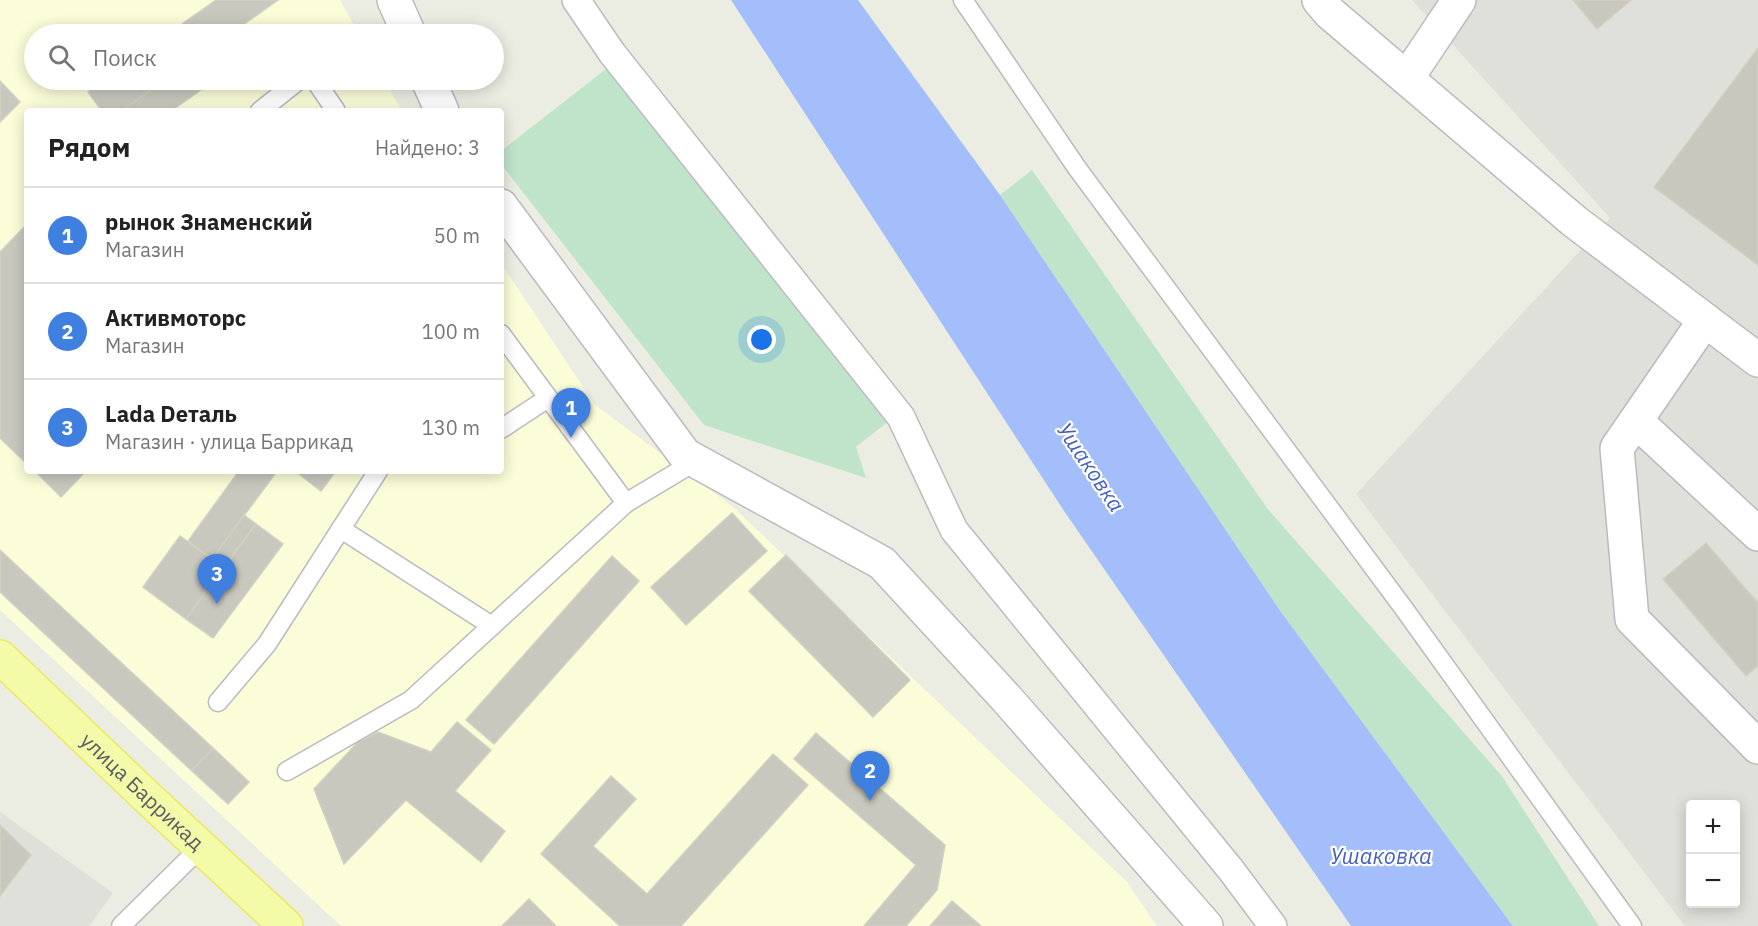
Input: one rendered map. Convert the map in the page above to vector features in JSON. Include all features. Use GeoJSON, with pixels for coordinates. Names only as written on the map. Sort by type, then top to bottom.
{"type":"FeatureCollection","features":[{"type":"Feature","properties":{"kind":"main road","name":"улица Баррикад"},"geometry":{"type":"LineString","coordinates":[[0,657],[286,926]]}},
{"type":"Feature","properties":{"kind":"street"},"geometry":{"type":"LineString","coordinates":[[394,0],[405,24]]}},
{"type":"Feature","properties":{"kind":"street"},"geometry":{"type":"LineString","coordinates":[[576,0],[612,53],[901,417],[954,530],[1231,870],[1273,926]]}},
{"type":"Feature","properties":{"kind":"street"},"geometry":{"type":"LineString","coordinates":[[1319,0],[1330,13],[1574,221],[1758,360]]}},
{"type":"Feature","properties":{"kind":"street"},"geometry":{"type":"LineString","coordinates":[[1407,78],[1459,0]]}},
{"type":"Feature","properties":{"kind":"street"},"geometry":{"type":"LineString","coordinates":[[433,90],[441,108]]}},
{"type":"Feature","properties":{"kind":"street"},"geometry":{"type":"LineString","coordinates":[[504,210],[685,455],[882,563],[1006,698],[1206,926]]}},
{"type":"Feature","properties":{"kind":"street"},"geometry":{"type":"LineString","coordinates":[[1705,320],[1617,448],[1632,619],[1758,747]]}},
{"type":"Feature","properties":{"kind":"street"},"geometry":{"type":"LineString","coordinates":[[1636,421],[1758,534]]}},
{"type":"Feature","properties":{"kind":"lane"},"geometry":{"type":"LineString","coordinates":[[963,0],[1077,168],[1409,616],[1632,926]]}},
{"type":"Feature","properties":{"kind":"lane"},"geometry":{"type":"LineString","coordinates":[[277,105],[290,90]]}},
{"type":"Feature","properties":{"kind":"lane"},"geometry":{"type":"LineString","coordinates":[[322,90],[334,108]]}},
{"type":"Feature","properties":{"kind":"lane"},"geometry":{"type":"LineString","coordinates":[[504,338],[626,503]]}},
{"type":"Feature","properties":{"kind":"lane"},"geometry":{"type":"LineString","coordinates":[[504,427],[548,398]]}},
{"type":"Feature","properties":{"kind":"lane"},"geometry":{"type":"LineString","coordinates":[[287,771],[411,700],[626,503],[696,460]]}},
{"type":"Feature","properties":{"kind":"lane"},"geometry":{"type":"LineString","coordinates":[[218,702],[267,644],[376,474]]}},
{"type":"Feature","properties":{"kind":"lane"},"geometry":{"type":"LineString","coordinates":[[341,529],[492,626]]}},
{"type":"Feature","properties":{"kind":"lane"},"geometry":{"type":"LineString","coordinates":[[121,926],[201,847]]}},
{"type":"Feature","properties":{"kind":"shaded area"},"geometry":{"type":"Polygon","coordinates":[[[0,0],[340,0],[353,24],[24,24],[24,90],[390,90],[400,108],[24,108],[24,474],[504,474],[504,268],[595,405],[732,506],[1127,882],[1157,926],[341,926],[0,610],[0,0]]]}},
{"type":"Feature","properties":{"kind":"shaded area"},"geometry":{"type":"Polygon","coordinates":[[[1412,0],[1758,0],[1758,926],[1685,926],[1356,494],[1610,218],[1412,0]]]}},
{"type":"Feature","properties":{"kind":"shaded area"},"geometry":{"type":"Polygon","coordinates":[[[624,55],[904,409],[856,447],[866,478],[704,425],[504,168],[504,149],[624,55]]]}},
{"type":"Feature","properties":{"kind":"shaded area"},"geometry":{"type":"Polygon","coordinates":[[[1032,170],[1267,508],[1501,775],[1599,926],[1513,926],[1281,612],[1000,195],[1032,170]]]}},
{"type":"Feature","properties":{"kind":"shaded area"},"geometry":{"type":"Polygon","coordinates":[[[0,812],[113,893],[89,926],[0,926],[0,812]]]}},
{"type":"Feature","properties":{"kind":"water","name":"Ушаковка"},"geometry":{"type":"Polygon","coordinates":[[[731,0],[858,0],[1000,195],[1281,612],[1513,926],[1351,926],[1064,511],[731,0]]]}},
{"type":"Feature","properties":{"kind":"building"},"geometry":{"type":"Polygon","coordinates":[[[216,0],[278,0],[244,24],[182,24],[216,0]]]}},
{"type":"Feature","properties":{"kind":"building"},"geometry":{"type":"Polygon","coordinates":[[[1573,0],[1631,0],[1597,29],[1573,0]]]}},
{"type":"Feature","properties":{"kind":"building"},"geometry":{"type":"Polygon","coordinates":[[[1758,48],[1758,265],[1654,187],[1758,48]]]}},
{"type":"Feature","properties":{"kind":"building"},"geometry":{"type":"Polygon","coordinates":[[[0,81],[20,102],[0,122],[0,81]]]}},
{"type":"Feature","properties":{"kind":"building"},"geometry":{"type":"Polygon","coordinates":[[[91,90],[151,90],[125,108],[100,108],[88,92],[91,90]]]}},
{"type":"Feature","properties":{"kind":"building"},"geometry":{"type":"Polygon","coordinates":[[[151,90],[201,90],[175,108],[125,108],[151,90]]]}},
{"type":"Feature","properties":{"kind":"building"},"geometry":{"type":"Polygon","coordinates":[[[24,227],[24,461],[0,438],[0,252],[24,227]]]}},
{"type":"Feature","properties":{"kind":"building"},"geometry":{"type":"Polygon","coordinates":[[[38,474],[83,474],[61,497],[38,474]]]}},
{"type":"Feature","properties":{"kind":"building"},"geometry":{"type":"Polygon","coordinates":[[[237,474],[275,474],[212,559],[188,541],[237,474]]]}},
{"type":"Feature","properties":{"kind":"building"},"geometry":{"type":"Polygon","coordinates":[[[299,474],[334,474],[321,491],[299,474]]]}},
{"type":"Feature","properties":{"kind":"building"},"geometry":{"type":"Polygon","coordinates":[[[732,513],[767,551],[686,625],[651,587],[732,513]]]}},
{"type":"Feature","properties":{"kind":"building"},"geometry":{"type":"Polygon","coordinates":[[[244,515],[256,524],[186,619],[143,587],[180,536],[212,559],[244,515]]]}},
{"type":"Feature","properties":{"kind":"building"},"geometry":{"type":"Polygon","coordinates":[[[256,524],[283,544],[213,638],[186,619],[256,524]]]}},
{"type":"Feature","properties":{"kind":"building"},"geometry":{"type":"Polygon","coordinates":[[[1706,543],[1758,603],[1758,666],[1746,676],[1663,579],[1706,543]]]}},
{"type":"Feature","properties":{"kind":"building"},"geometry":{"type":"Polygon","coordinates":[[[0,550],[213,748],[192,771],[0,592],[0,550]]]}},
{"type":"Feature","properties":{"kind":"building"},"geometry":{"type":"Polygon","coordinates":[[[786,555],[910,680],[873,717],[749,591],[786,555]]]}},
{"type":"Feature","properties":{"kind":"building"},"geometry":{"type":"Polygon","coordinates":[[[612,556],[639,581],[494,744],[466,720],[612,556]]]}},
{"type":"Feature","properties":{"kind":"building"},"geometry":{"type":"Polygon","coordinates":[[[457,722],[491,750],[455,791],[505,831],[481,862],[406,800],[344,864],[314,789],[358,742],[378,732],[431,752],[457,722]]]}},
{"type":"Feature","properties":{"kind":"building"},"geometry":{"type":"Polygon","coordinates":[[[816,733],[945,845],[937,890],[906,926],[864,926],[916,865],[794,759],[816,733]]]}},
{"type":"Feature","properties":{"kind":"building"},"geometry":{"type":"Polygon","coordinates":[[[213,748],[249,782],[228,804],[192,771],[213,748]]]}},
{"type":"Feature","properties":{"kind":"building"},"geometry":{"type":"Polygon","coordinates":[[[773,754],[808,785],[681,926],[620,926],[541,854],[611,776],[636,799],[593,846],[647,894],[773,754]]]}},
{"type":"Feature","properties":{"kind":"building"},"geometry":{"type":"Polygon","coordinates":[[[0,825],[31,855],[0,896],[0,825]]]}},
{"type":"Feature","properties":{"kind":"building"},"geometry":{"type":"Polygon","coordinates":[[[529,899],[556,926],[502,926],[529,899]]]}},
{"type":"Feature","properties":{"kind":"building"},"geometry":{"type":"Polygon","coordinates":[[[952,901],[981,926],[930,926],[952,901]]]}},
{"type":"Feature","properties":{"kind":"place","name":"рынок Знаменский"},"geometry":{"type":"Point","coordinates":[571,438]}},
{"type":"Feature","properties":{"kind":"place","name":"Lada Dеталь"},"geometry":{"type":"Point","coordinates":[217,604]}},
{"type":"Feature","properties":{"kind":"place","name":"Активмоторс"},"geometry":{"type":"Point","coordinates":[870,801]}}]}
